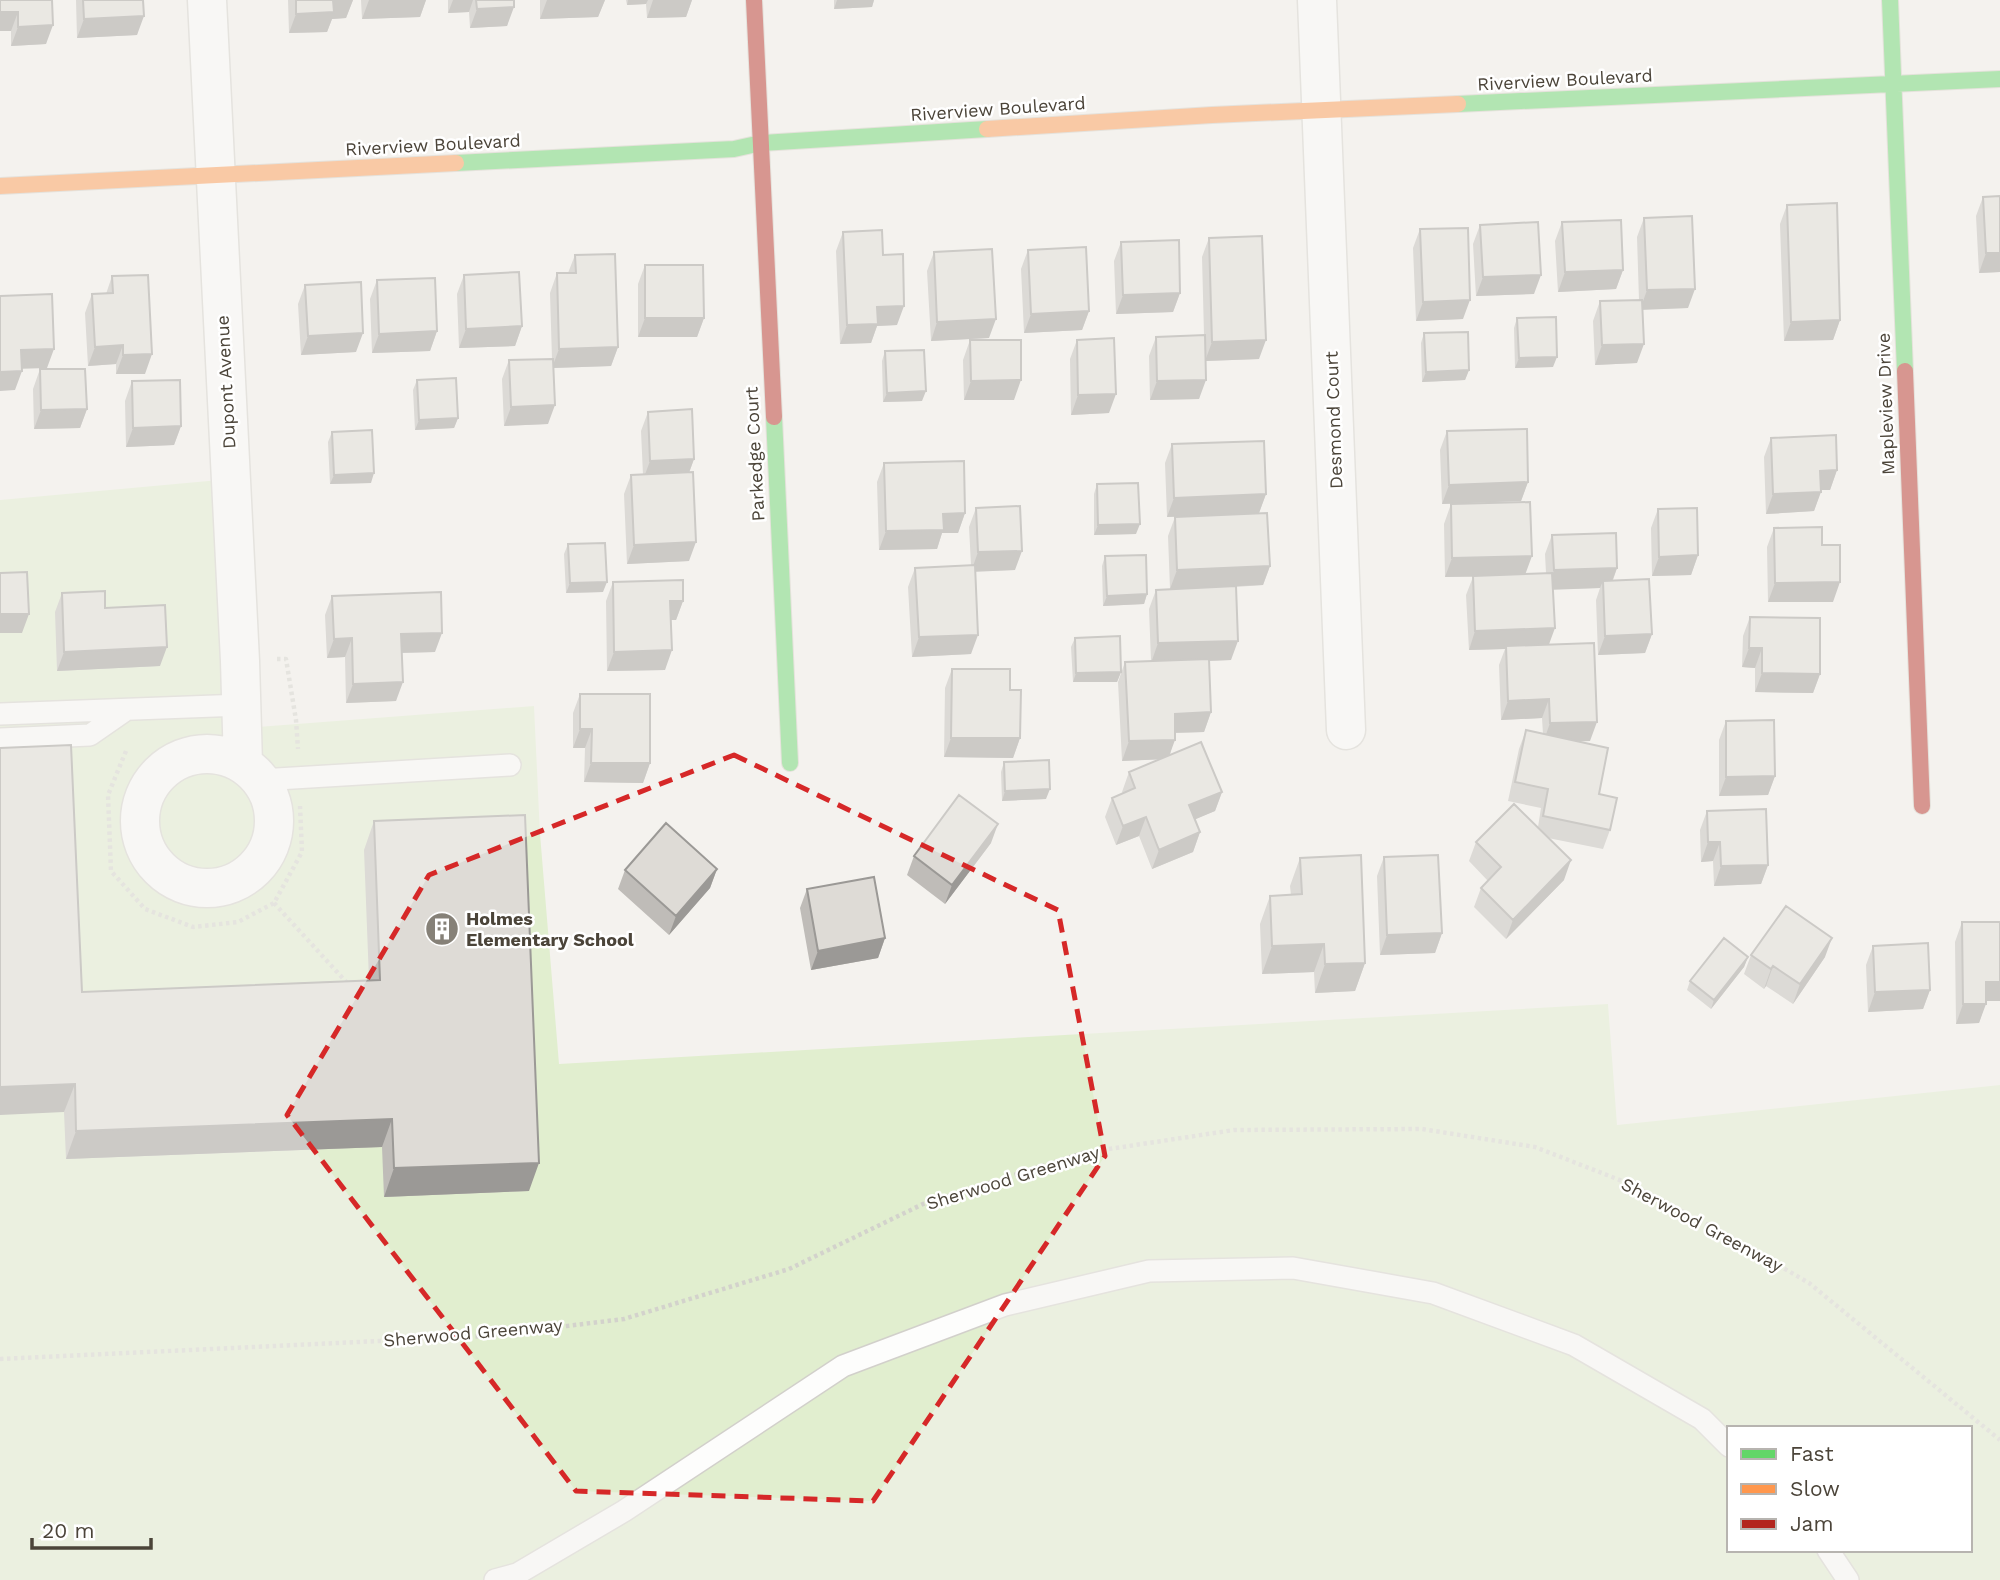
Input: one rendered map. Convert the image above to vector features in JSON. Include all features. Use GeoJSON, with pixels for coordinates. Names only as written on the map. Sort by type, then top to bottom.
{"type":"FeatureCollection","features":[{"type":"Feature","properties":{"kind":"street","name":"Dupont Avenue"},"geometry":{"type":"LineString","coordinates":[[207,0],[242,705],[252,772]]}},
{"type":"Feature","properties":{"kind":"street","name":"Parkedge Court"},"geometry":{"type":"LineString","coordinates":[[754,0],[790,762]]}},
{"type":"Feature","properties":{"kind":"street","name":"Desmond Court"},"geometry":{"type":"LineString","coordinates":[[1317,0],[1346,730]]}},
{"type":"Feature","properties":{"kind":"street","name":"Mapleview Drive"},"geometry":{"type":"LineString","coordinates":[[1890,0],[1922,806]]}},
{"type":"Feature","properties":{"kind":"street","name":"Riverview Boulevard"},"geometry":{"type":"LineString","coordinates":[[0,186],[734,149],[761,144],[1212,115],[2000,79]]}},
{"type":"Feature","properties":{"kind":"lane"},"geometry":{"type":"LineString","coordinates":[[0,714],[242,705]]}},
{"type":"Feature","properties":{"kind":"lane"},"geometry":{"type":"LineString","coordinates":[[0,739],[90,736],[127,709]]}},
{"type":"Feature","properties":{"kind":"lane"},"geometry":{"type":"LineString","coordinates":[[252,772],[510,765]]}},
{"type":"Feature","properties":{"kind":"lane"},"geometry":{"type":"LineString","coordinates":[[495,1580],[517,1574],[624,1511],[843,1366],[1005,1305],[1149,1271],[1293,1268],[1433,1293],[1574,1345],[1702,1419],[1727,1444]]}},
{"type":"Feature","properties":{"kind":"lane"},"geometry":{"type":"LineString","coordinates":[[1829,1552],[1848,1580]]}},
{"type":"Feature","properties":{"kind":"path"},"geometry":{"type":"LineString","coordinates":[[274,903],[352,989]]}},
{"type":"Feature","properties":{"kind":"path","name":"Sherwood Greenway"},"geometry":{"type":"LineString","coordinates":[[0,1359],[485,1336],[624,1319],[789,1269],[923,1204],[1083,1153],[1234,1130],[1422,1129],[1535,1147],[1630,1184],[1718,1230],[1809,1283],[2000,1440]]}},
{"type":"Feature","properties":{"kind":"highlighted area"},"geometry":{"type":"Polygon","coordinates":[[[734,755],[1058,910],[1105,1156],[873,1501],[576,1491],[287,1115],[429,875],[734,755]]]}},
{"type":"Feature","properties":{"kind":"green space"},"geometry":{"type":"Polygon","coordinates":[[[230,479],[244,728],[534,706],[540,834],[559,1064],[1608,1004],[1617,1125],[2000,1085],[2000,1580],[0,1580],[0,500],[230,479]]]}},
{"type":"Feature","properties":{"kind":"building"},"geometry":{"type":"Polygon","coordinates":[[[0,0],[52,0],[53,25],[18,27],[18,12],[0,12],[0,0]]]}},
{"type":"Feature","properties":{"kind":"building"},"geometry":{"type":"Polygon","coordinates":[[[83,0],[143,0],[144,16],[84,19],[83,0]]]}},
{"type":"Feature","properties":{"kind":"building"},"geometry":{"type":"Polygon","coordinates":[[[296,0],[333,0],[334,12],[296,14],[296,0]]]}},
{"type":"Feature","properties":{"kind":"building"},"geometry":{"type":"Polygon","coordinates":[[[476,0],[514,0],[514,7],[477,9],[476,0]]]}},
{"type":"Feature","properties":{"kind":"building"},"geometry":{"type":"Polygon","coordinates":[[[2000,196],[2000,253],[1986,253],[1983,197],[2000,196]]]}},
{"type":"Feature","properties":{"kind":"building"},"geometry":{"type":"Polygon","coordinates":[[[1837,203],[1840,320],[1791,322],[1787,205],[1837,203]]]}},
{"type":"Feature","properties":{"kind":"building"},"geometry":{"type":"Polygon","coordinates":[[[1692,216],[1695,289],[1647,290],[1644,218],[1692,216]]]}},
{"type":"Feature","properties":{"kind":"building"},"geometry":{"type":"Polygon","coordinates":[[[1621,220],[1623,270],[1565,272],[1562,222],[1621,220]]]}},
{"type":"Feature","properties":{"kind":"building"},"geometry":{"type":"Polygon","coordinates":[[[1538,222],[1541,275],[1483,277],[1480,225],[1538,222]]]}},
{"type":"Feature","properties":{"kind":"building"},"geometry":{"type":"Polygon","coordinates":[[[1468,228],[1470,300],[1423,302],[1420,229],[1468,228]]]}},
{"type":"Feature","properties":{"kind":"building"},"geometry":{"type":"Polygon","coordinates":[[[882,230],[883,255],[903,254],[904,306],[877,307],[878,324],[847,325],[843,232],[882,230]]]}},
{"type":"Feature","properties":{"kind":"building"},"geometry":{"type":"Polygon","coordinates":[[[1262,236],[1266,340],[1212,342],[1209,238],[1262,236]]]}},
{"type":"Feature","properties":{"kind":"building"},"geometry":{"type":"Polygon","coordinates":[[[1179,240],[1180,293],[1123,295],[1121,242],[1179,240]]]}},
{"type":"Feature","properties":{"kind":"building"},"geometry":{"type":"Polygon","coordinates":[[[1086,247],[1089,311],[1031,314],[1028,250],[1086,247]]]}},
{"type":"Feature","properties":{"kind":"building"},"geometry":{"type":"Polygon","coordinates":[[[992,249],[996,319],[937,322],[934,252],[992,249]]]}},
{"type":"Feature","properties":{"kind":"building"},"geometry":{"type":"Polygon","coordinates":[[[615,254],[618,347],[559,349],[557,273],[576,273],[575,255],[615,254]]]}},
{"type":"Feature","properties":{"kind":"building"},"geometry":{"type":"Polygon","coordinates":[[[645,265],[703,265],[704,318],[645,318],[645,265]]]}},
{"type":"Feature","properties":{"kind":"building"},"geometry":{"type":"Polygon","coordinates":[[[519,272],[522,326],[466,329],[464,275],[519,272]]]}},
{"type":"Feature","properties":{"kind":"building"},"geometry":{"type":"Polygon","coordinates":[[[148,275],[152,354],[123,355],[123,345],[95,347],[92,294],[113,293],[112,276],[148,275]]]}},
{"type":"Feature","properties":{"kind":"building"},"geometry":{"type":"Polygon","coordinates":[[[435,278],[437,331],[379,334],[377,280],[435,278]]]}},
{"type":"Feature","properties":{"kind":"building"},"geometry":{"type":"Polygon","coordinates":[[[361,282],[363,333],[308,336],[305,285],[361,282]]]}},
{"type":"Feature","properties":{"kind":"building"},"geometry":{"type":"Polygon","coordinates":[[[52,294],[54,349],[21,350],[22,371],[0,372],[0,296],[52,294]]]}},
{"type":"Feature","properties":{"kind":"building"},"geometry":{"type":"Polygon","coordinates":[[[1642,300],[1644,344],[1602,345],[1600,301],[1642,300]]]}},
{"type":"Feature","properties":{"kind":"building"},"geometry":{"type":"Polygon","coordinates":[[[1556,317],[1557,357],[1519,358],[1517,318],[1556,317]]]}},
{"type":"Feature","properties":{"kind":"building"},"geometry":{"type":"Polygon","coordinates":[[[1468,332],[1469,370],[1426,372],[1424,333],[1468,332]]]}},
{"type":"Feature","properties":{"kind":"building"},"geometry":{"type":"Polygon","coordinates":[[[1205,335],[1206,380],[1157,381],[1156,337],[1205,335]]]}},
{"type":"Feature","properties":{"kind":"building"},"geometry":{"type":"Polygon","coordinates":[[[1114,338],[1116,394],[1078,395],[1077,340],[1114,338]]]}},
{"type":"Feature","properties":{"kind":"building"},"geometry":{"type":"Polygon","coordinates":[[[970,340],[1021,340],[1021,380],[971,381],[970,340]]]}},
{"type":"Feature","properties":{"kind":"building"},"geometry":{"type":"Polygon","coordinates":[[[924,350],[926,391],[887,393],[885,351],[924,350]]]}},
{"type":"Feature","properties":{"kind":"building"},"geometry":{"type":"Polygon","coordinates":[[[553,359],[555,405],[511,407],[509,360],[553,359]]]}},
{"type":"Feature","properties":{"kind":"building"},"geometry":{"type":"Polygon","coordinates":[[[40,369],[85,369],[87,409],[41,410],[40,369]]]}},
{"type":"Feature","properties":{"kind":"building"},"geometry":{"type":"Polygon","coordinates":[[[456,378],[458,418],[419,420],[417,380],[456,378]]]}},
{"type":"Feature","properties":{"kind":"building"},"geometry":{"type":"Polygon","coordinates":[[[180,380],[181,426],[133,428],[132,381],[180,380]]]}},
{"type":"Feature","properties":{"kind":"building"},"geometry":{"type":"Polygon","coordinates":[[[692,409],[694,459],[650,461],[648,412],[692,409]]]}},
{"type":"Feature","properties":{"kind":"building"},"geometry":{"type":"Polygon","coordinates":[[[1527,429],[1528,482],[1449,485],[1447,431],[1527,429]]]}},
{"type":"Feature","properties":{"kind":"building"},"geometry":{"type":"Polygon","coordinates":[[[372,430],[374,473],[334,475],[332,432],[372,430]]]}},
{"type":"Feature","properties":{"kind":"building"},"geometry":{"type":"Polygon","coordinates":[[[1836,435],[1837,470],[1820,471],[1821,492],[1773,494],[1771,438],[1836,435]]]}},
{"type":"Feature","properties":{"kind":"building"},"geometry":{"type":"Polygon","coordinates":[[[1264,441],[1266,494],[1174,498],[1172,444],[1264,441]]]}},
{"type":"Feature","properties":{"kind":"building"},"geometry":{"type":"Polygon","coordinates":[[[964,461],[965,513],[943,514],[944,530],[886,531],[884,463],[964,461]]]}},
{"type":"Feature","properties":{"kind":"building"},"geometry":{"type":"Polygon","coordinates":[[[693,472],[696,542],[634,545],[631,475],[693,472]]]}},
{"type":"Feature","properties":{"kind":"building"},"geometry":{"type":"Polygon","coordinates":[[[1138,483],[1140,524],[1098,525],[1097,484],[1138,483]]]}},
{"type":"Feature","properties":{"kind":"building"},"geometry":{"type":"Polygon","coordinates":[[[1530,502],[1532,556],[1452,558],[1451,504],[1530,502]]]}},
{"type":"Feature","properties":{"kind":"building"},"geometry":{"type":"Polygon","coordinates":[[[1020,506],[1022,551],[978,552],[976,508],[1020,506]]]}},
{"type":"Feature","properties":{"kind":"building"},"geometry":{"type":"Polygon","coordinates":[[[1697,508],[1698,555],[1659,557],[1658,509],[1697,508]]]}},
{"type":"Feature","properties":{"kind":"building"},"geometry":{"type":"Polygon","coordinates":[[[1267,513],[1270,566],[1177,570],[1175,517],[1267,513]]]}},
{"type":"Feature","properties":{"kind":"building"},"geometry":{"type":"Polygon","coordinates":[[[1822,527],[1822,545],[1840,545],[1840,582],[1775,583],[1774,528],[1822,527]]]}},
{"type":"Feature","properties":{"kind":"building"},"geometry":{"type":"Polygon","coordinates":[[[1616,533],[1617,568],[1554,570],[1552,535],[1616,533]]]}},
{"type":"Feature","properties":{"kind":"building"},"geometry":{"type":"Polygon","coordinates":[[[605,543],[607,582],[570,583],[568,544],[605,543]]]}},
{"type":"Feature","properties":{"kind":"building"},"geometry":{"type":"Polygon","coordinates":[[[1146,555],[1147,594],[1107,596],[1105,556],[1146,555]]]}},
{"type":"Feature","properties":{"kind":"building"},"geometry":{"type":"Polygon","coordinates":[[[975,565],[978,635],[919,637],[915,568],[975,565]]]}},
{"type":"Feature","properties":{"kind":"building"},"geometry":{"type":"Polygon","coordinates":[[[27,572],[29,614],[0,614],[0,573],[27,572]]]}},
{"type":"Feature","properties":{"kind":"building"},"geometry":{"type":"Polygon","coordinates":[[[1552,573],[1555,628],[1475,631],[1473,576],[1552,573]]]}},
{"type":"Feature","properties":{"kind":"building"},"geometry":{"type":"Polygon","coordinates":[[[1649,579],[1652,634],[1605,636],[1603,581],[1649,579]]]}},
{"type":"Feature","properties":{"kind":"building"},"geometry":{"type":"Polygon","coordinates":[[[683,580],[683,601],[670,601],[672,650],[614,652],[613,582],[683,580]]]}},
{"type":"Feature","properties":{"kind":"building"},"geometry":{"type":"Polygon","coordinates":[[[1236,586],[1238,641],[1158,643],[1156,590],[1236,586]]]}},
{"type":"Feature","properties":{"kind":"building"},"geometry":{"type":"Polygon","coordinates":[[[105,591],[105,608],[165,605],[167,647],[64,652],[62,593],[105,591]]]}},
{"type":"Feature","properties":{"kind":"building"},"geometry":{"type":"Polygon","coordinates":[[[441,592],[442,633],[401,634],[403,682],[353,684],[352,638],[334,639],[332,596],[441,592]]]}},
{"type":"Feature","properties":{"kind":"building"},"geometry":{"type":"Polygon","coordinates":[[[1750,617],[1820,618],[1820,674],[1762,673],[1762,648],[1749,648],[1750,617]]]}},
{"type":"Feature","properties":{"kind":"building"},"geometry":{"type":"Polygon","coordinates":[[[1120,636],[1121,672],[1076,673],[1075,638],[1120,636]]]}},
{"type":"Feature","properties":{"kind":"building"},"geometry":{"type":"Polygon","coordinates":[[[1594,643],[1597,722],[1550,723],[1549,699],[1508,701],[1506,646],[1594,643]]]}},
{"type":"Feature","properties":{"kind":"building"},"geometry":{"type":"Polygon","coordinates":[[[1209,659],[1211,712],[1175,714],[1175,740],[1129,741],[1125,662],[1209,659]]]}},
{"type":"Feature","properties":{"kind":"building"},"geometry":{"type":"Polygon","coordinates":[[[952,669],[1010,669],[1010,690],[1021,690],[1020,738],[951,738],[952,669]]]}},
{"type":"Feature","properties":{"kind":"building"},"geometry":{"type":"Polygon","coordinates":[[[580,694],[650,694],[650,763],[591,763],[592,729],[580,729],[580,694]]]}},
{"type":"Feature","properties":{"kind":"building"},"geometry":{"type":"Polygon","coordinates":[[[1774,720],[1775,776],[1726,777],[1726,721],[1774,720]]]}},
{"type":"Feature","properties":{"kind":"building"},"geometry":{"type":"Polygon","coordinates":[[[1526,730],[1608,748],[1599,794],[1617,798],[1610,830],[1543,816],[1548,789],[1515,782],[1526,730]]]}},
{"type":"Feature","properties":{"kind":"building"},"geometry":{"type":"Polygon","coordinates":[[[1201,742],[1222,792],[1189,805],[1200,832],[1159,850],[1146,817],[1123,826],[1112,798],[1135,788],[1129,772],[1201,742]]]}},
{"type":"Feature","properties":{"kind":"building","name":"Holmes Elementary School"},"geometry":{"type":"Polygon","coordinates":[[[71,745],[82,992],[380,980],[374,821],[525,815],[539,1163],[394,1168],[392,1119],[76,1131],[75,1084],[0,1087],[0,748],[71,745]]]}},
{"type":"Feature","properties":{"kind":"building"},"geometry":{"type":"Polygon","coordinates":[[[1049,760],[1050,789],[1005,791],[1004,762],[1049,760]]]}},
{"type":"Feature","properties":{"kind":"building"},"geometry":{"type":"Polygon","coordinates":[[[959,795],[998,824],[952,885],[914,856],[959,795]]]}},
{"type":"Feature","properties":{"kind":"building"},"geometry":{"type":"Polygon","coordinates":[[[1514,804],[1571,860],[1513,920],[1481,888],[1501,867],[1476,842],[1514,804]]]}},
{"type":"Feature","properties":{"kind":"building"},"geometry":{"type":"Polygon","coordinates":[[[1766,809],[1768,865],[1721,866],[1720,842],[1708,842],[1707,811],[1766,809]]]}},
{"type":"Feature","properties":{"kind":"building"},"geometry":{"type":"Polygon","coordinates":[[[666,823],[717,869],[676,916],[625,870],[666,823]]]}},
{"type":"Feature","properties":{"kind":"building"},"geometry":{"type":"Polygon","coordinates":[[[1361,855],[1365,963],[1325,964],[1324,944],[1272,946],[1270,896],[1302,894],[1300,858],[1361,855]]]}},
{"type":"Feature","properties":{"kind":"building"},"geometry":{"type":"Polygon","coordinates":[[[1438,855],[1442,933],[1387,935],[1384,857],[1438,855]]]}},
{"type":"Feature","properties":{"kind":"building"},"geometry":{"type":"Polygon","coordinates":[[[874,877],[885,938],[818,951],[807,889],[874,877]]]}},
{"type":"Feature","properties":{"kind":"building"},"geometry":{"type":"Polygon","coordinates":[[[1786,906],[1832,938],[1800,984],[1751,955],[1786,906]]]}},
{"type":"Feature","properties":{"kind":"building"},"geometry":{"type":"Polygon","coordinates":[[[1962,922],[2000,922],[2000,982],[1986,982],[1986,1004],[1963,1004],[1962,922]]]}},
{"type":"Feature","properties":{"kind":"building"},"geometry":{"type":"Polygon","coordinates":[[[1724,938],[1748,957],[1714,1000],[1690,981],[1724,938]]]}},
{"type":"Feature","properties":{"kind":"building"},"geometry":{"type":"Polygon","coordinates":[[[1928,943],[1930,990],[1875,992],[1873,946],[1928,943]]]}},
{"type":"Feature","properties":{"kind":"traffic: fast"},"geometry":{"type":"LineString","coordinates":[[1890,0],[1905,371]]}},
{"type":"Feature","properties":{"kind":"traffic: fast"},"geometry":{"type":"LineString","coordinates":[[1458,104],[2000,79]]}},
{"type":"Feature","properties":{"kind":"traffic: fast"},"geometry":{"type":"LineString","coordinates":[[456,163],[734,149],[761,143],[987,129]]}},
{"type":"Feature","properties":{"kind":"traffic: fast"},"geometry":{"type":"LineString","coordinates":[[774,417],[790,763]]}},
{"type":"Feature","properties":{"kind":"traffic: slow"},"geometry":{"type":"LineString","coordinates":[[987,129],[1458,104]]}},
{"type":"Feature","properties":{"kind":"traffic: slow"},"geometry":{"type":"LineString","coordinates":[[0,186],[456,163]]}},
{"type":"Feature","properties":{"kind":"traffic: jam"},"geometry":{"type":"LineString","coordinates":[[754,0],[774,417]]}},
{"type":"Feature","properties":{"kind":"traffic: jam"},"geometry":{"type":"LineString","coordinates":[[1905,371],[1922,806]]}},
{"type":"Feature","properties":{"kind":"place","name":"Holmes Elementary School"},"geometry":{"type":"Point","coordinates":[442,929]}}]}
